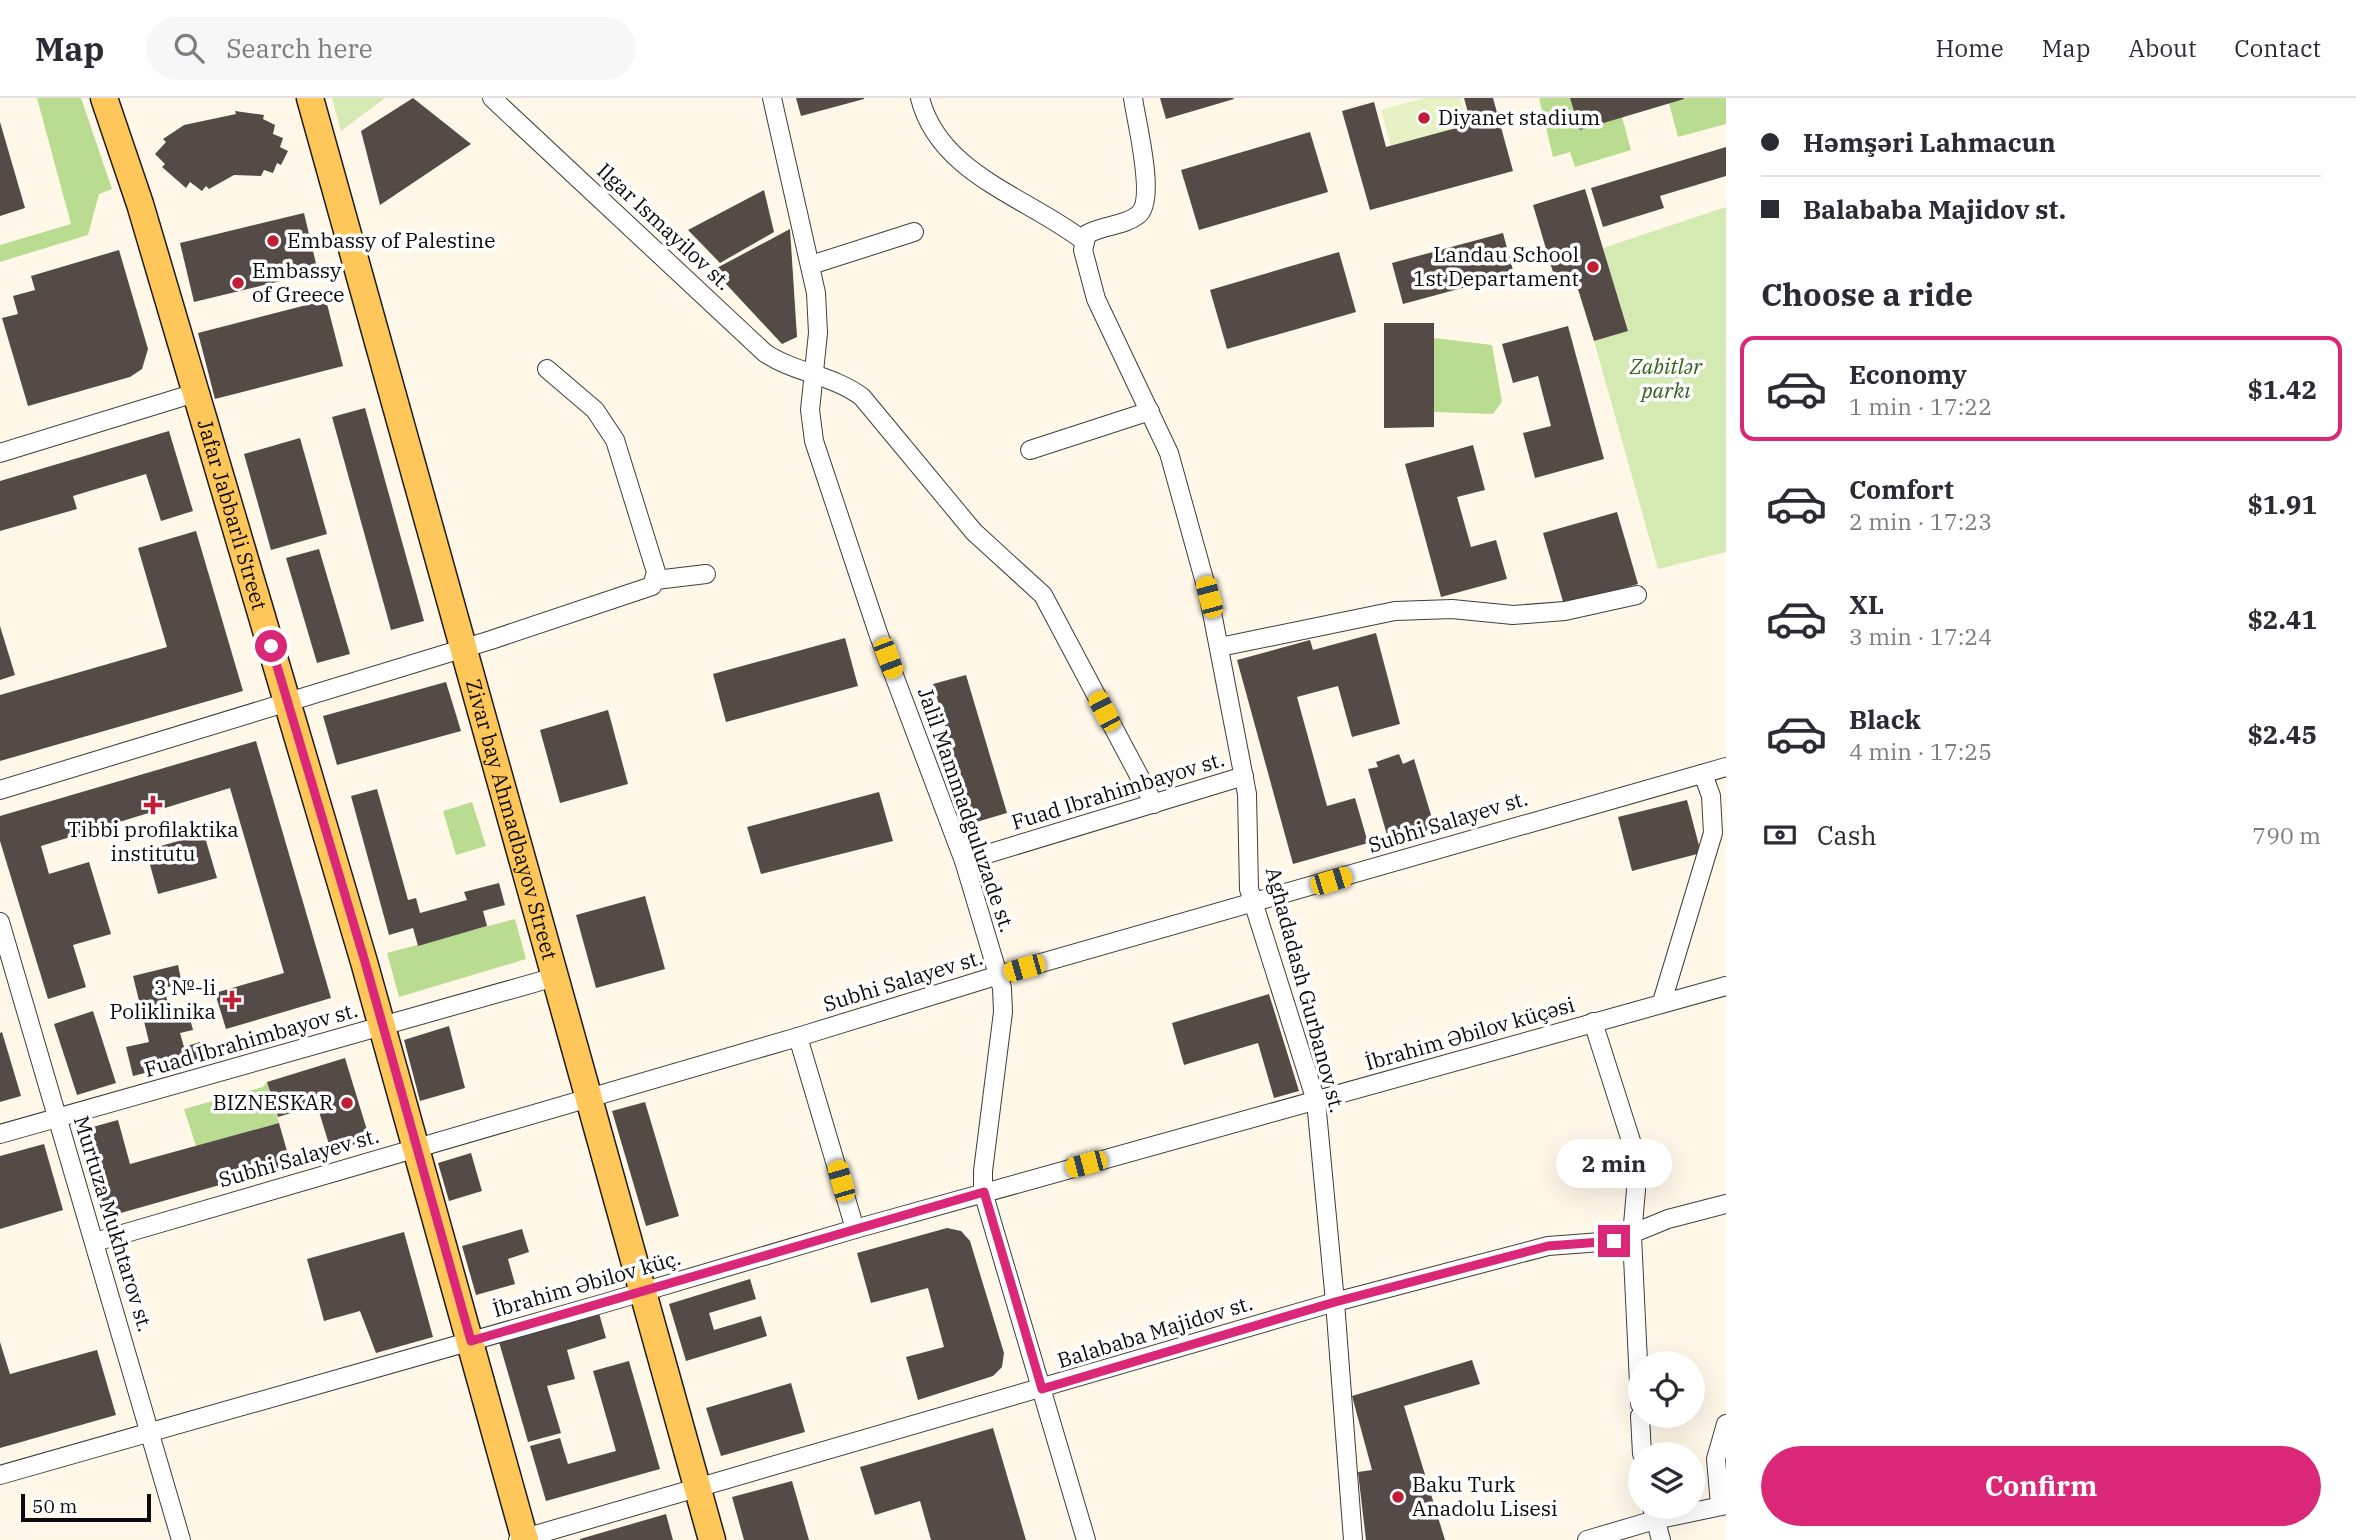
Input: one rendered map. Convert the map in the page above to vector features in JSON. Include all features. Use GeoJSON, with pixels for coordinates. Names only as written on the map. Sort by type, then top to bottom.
{"type":"FeatureCollection","features":[{"type":"Feature","properties":{"kind":"main road","name":"Jafar Jabbarli Street"},"geometry":{"type":"LineString","coordinates":[[103,98],[140,204],[383,1026],[471,1341],[522,1539]]}},
{"type":"Feature","properties":{"kind":"main road","name":"Zivar bay Ahmadbayov Street"},"geometry":{"type":"LineString","coordinates":[[310,98],[712,1540]]}},
{"type":"Feature","properties":{"kind":"street","name":"Ilgar Ismayilov st."},"geometry":{"type":"LineString","coordinates":[[492,98],[765,353],[794,370],[850,388],[862,397],[974,532],[1043,595],[1154,804]]}},
{"type":"Feature","properties":{"kind":"street","name":"Jalil Mammadguluzade st."},"geometry":{"type":"LineString","coordinates":[[772,98],[811,265],[818,314],[810,421],[814,441],[878,633],[964,861],[999,975],[1003,1012],[983,1171],[984,1192],[1086,1540]]}},
{"type":"Feature","properties":{"kind":"street"},"geometry":{"type":"LineString","coordinates":[[919,98],[930,128],[967,166],[987,182],[1045,213],[1084,241],[1093,231],[1131,220],[1146,206],[1145,176],[1133,98]]}},
{"type":"Feature","properties":{"kind":"street"},"geometry":{"type":"LineString","coordinates":[[811,265],[914,232]]}},
{"type":"Feature","properties":{"kind":"street","name":"Aghadadash Gurbanov st."},"geometry":{"type":"LineString","coordinates":[[1084,241],[1085,264],[1096,299],[1174,467],[1220,647],[1244,776],[1248,809],[1246,872],[1316,1101],[1353,1540]]}},
{"type":"Feature","properties":{"kind":"street"},"geometry":{"type":"LineString","coordinates":[[547,369],[595,410],[615,440],[654,565],[656,580]]}},
{"type":"Feature","properties":{"kind":"street"},"geometry":{"type":"LineString","coordinates":[[0,453],[195,393]]}},
{"type":"Feature","properties":{"kind":"street"},"geometry":{"type":"LineString","coordinates":[[1030,450],[1150,411]]}},
{"type":"Feature","properties":{"kind":"street"},"geometry":{"type":"LineString","coordinates":[[0,790],[643,591],[656,580],[706,573]]}},
{"type":"Feature","properties":{"kind":"street"},"geometry":{"type":"LineString","coordinates":[[1220,647],[1395,611],[1452,609],[1513,615],[1565,611],[1637,595]]}},
{"type":"Feature","properties":{"kind":"street","name":"Subhi Salayev st."},"geometry":{"type":"LineString","coordinates":[[95,1242],[798,1037],[999,975],[1726,767]]}},
{"type":"Feature","properties":{"kind":"street"},"geometry":{"type":"LineString","coordinates":[[1662,1002],[1713,833],[1711,796],[1703,774]]}},
{"type":"Feature","properties":{"kind":"street","name":"Fuad Ibrahimbayov st."},"geometry":{"type":"LineString","coordinates":[[964,861],[1244,776]]}},
{"type":"Feature","properties":{"kind":"street","name":"Murtuza Mukhtarov st."},"geometry":{"type":"LineString","coordinates":[[0,922],[181,1540]]}},
{"type":"Feature","properties":{"kind":"street","name":"Fuad Ibrahimbayov st."},"geometry":{"type":"LineString","coordinates":[[0,1134],[555,977]]}},
{"type":"Feature","properties":{"kind":"street","name":"İbrahim Əbilov küçəsi"},"geometry":{"type":"LineString","coordinates":[[984,1192],[1726,986]]}},
{"type":"Feature","properties":{"kind":"street"},"geometry":{"type":"LineString","coordinates":[[1593,1022],[1632,1144],[1636,1191],[1632,1236],[1637,1351]]}},
{"type":"Feature","properties":{"kind":"street"},"geometry":{"type":"LineString","coordinates":[[798,1037],[855,1229]]}},
{"type":"Feature","properties":{"kind":"street","name":"İbrahim Əbilov küç."},"geometry":{"type":"LineString","coordinates":[[0,1475],[984,1192]]}},
{"type":"Feature","properties":{"kind":"street","name":"Balababa Majidov st."},"geometry":{"type":"LineString","coordinates":[[522,1539],[1335,1302],[1548,1246],[1614,1241],[1632,1236],[1668,1219],[1726,1204]]}},
{"type":"Feature","properties":{"kind":"street"},"geometry":{"type":"LineString","coordinates":[[1705,1507],[1723,1505],[1716,1459],[1726,1424]]}},
{"type":"Feature","properties":{"kind":"street"},"geometry":{"type":"LineString","coordinates":[[1587,1540],[1639,1519]]}},
{"type":"Feature","properties":{"kind":"street"},"geometry":{"type":"LineString","coordinates":[[1656,1519],[1661,1540]]}},
{"type":"Feature","properties":{"kind":"green space"},"geometry":{"type":"Polygon","coordinates":[[[37,98],[81,98],[112,189],[99,194],[88,235],[0,262],[0,245],[71,224],[37,98]]]}},
{"type":"Feature","properties":{"kind":"green space"},"geometry":{"type":"Polygon","coordinates":[[[332,98],[385,98],[341,131],[332,98]]]}},
{"type":"Feature","properties":{"kind":"green space","name":"Diyanet stadium"},"geometry":{"type":"Polygon","coordinates":[[[1424,98],[1460,98],[1467,125],[1391,146],[1381,110],[1424,98]]]}},
{"type":"Feature","properties":{"kind":"green space"},"geometry":{"type":"Polygon","coordinates":[[[1539,98],[1570,98],[1622,117],[1631,150],[1575,167],[1570,152],[1553,157],[1539,98]]]}},
{"type":"Feature","properties":{"kind":"green space"},"geometry":{"type":"Polygon","coordinates":[[[1687,98],[1726,98],[1726,124],[1678,137],[1669,103],[1687,98]]]}},
{"type":"Feature","properties":{"kind":"green space","name":"Zabitlər parkı"},"geometry":{"type":"Polygon","coordinates":[[[1726,207],[1726,552],[1658,569],[1594,341],[1628,331],[1603,248],[1726,207]]]}},
{"type":"Feature","properties":{"kind":"green space"},"geometry":{"type":"Polygon","coordinates":[[[1434,338],[1492,345],[1502,402],[1493,414],[1434,412],[1434,338]]]}},
{"type":"Feature","properties":{"kind":"green space"},"geometry":{"type":"Polygon","coordinates":[[[472,802],[486,846],[456,855],[443,811],[472,802]]]}},
{"type":"Feature","properties":{"kind":"green space"},"geometry":{"type":"Polygon","coordinates":[[[515,919],[526,959],[399,997],[387,953],[515,919]]]}},
{"type":"Feature","properties":{"kind":"green space"},"geometry":{"type":"Polygon","coordinates":[[[267,1082],[279,1123],[196,1146],[184,1109],[263,1087],[267,1082]]]}},
{"type":"Feature","properties":{"kind":"building"},"geometry":{"type":"Polygon","coordinates":[[[413,98],[471,144],[380,205],[361,131],[413,98]]]}},
{"type":"Feature","properties":{"kind":"building"},"geometry":{"type":"Polygon","coordinates":[[[796,98],[864,98],[864,99],[801,116],[796,98]]]}},
{"type":"Feature","properties":{"kind":"building"},"geometry":{"type":"Polygon","coordinates":[[[1160,98],[1233,98],[1234,99],[1166,119],[1160,98]]]}},
{"type":"Feature","properties":{"kind":"building"},"geometry":{"type":"Polygon","coordinates":[[[1464,98],[1493,98],[1513,171],[1370,210],[1342,111],[1374,102],[1386,147],[1471,124],[1464,98]]]}},
{"type":"Feature","properties":{"kind":"building"},"geometry":{"type":"Polygon","coordinates":[[[1570,98],[1684,98],[1684,99],[1580,130],[1570,98]]]}},
{"type":"Feature","properties":{"kind":"building"},"geometry":{"type":"Polygon","coordinates":[[[235,111],[264,115],[263,119],[275,125],[273,134],[283,138],[280,147],[288,151],[281,165],[277,163],[273,173],[264,170],[261,176],[234,175],[209,189],[206,186],[202,191],[190,182],[186,188],[162,167],[165,164],[155,154],[166,142],[163,139],[184,125],[236,114],[235,111]]]}},
{"type":"Feature","properties":{"kind":"building"},"geometry":{"type":"Polygon","coordinates":[[[0,122],[25,208],[0,216],[0,122]]]}},
{"type":"Feature","properties":{"kind":"building"},"geometry":{"type":"Polygon","coordinates":[[[1310,132],[1328,192],[1199,230],[1181,170],[1310,132]]]}},
{"type":"Feature","properties":{"kind":"building"},"geometry":{"type":"Polygon","coordinates":[[[1726,147],[1726,176],[1660,196],[1664,208],[1603,227],[1591,188],[1726,147]]]}},
{"type":"Feature","properties":{"kind":"building"},"geometry":{"type":"Polygon","coordinates":[[[1585,189],[1628,331],[1594,341],[1573,273],[1555,279],[1533,205],[1585,189]]]}},
{"type":"Feature","properties":{"kind":"building"},"geometry":{"type":"Polygon","coordinates":[[[764,190],[774,232],[720,263],[688,230],[764,190]]]}},
{"type":"Feature","properties":{"kind":"building"},"geometry":{"type":"Polygon","coordinates":[[[304,213],[318,272],[194,302],[180,243],[304,213]]]}},
{"type":"Feature","properties":{"kind":"building"},"geometry":{"type":"Polygon","coordinates":[[[790,229],[797,337],[782,344],[713,270],[790,229]]]}},
{"type":"Feature","properties":{"kind":"building"},"geometry":{"type":"Polygon","coordinates":[[[1503,233],[1514,274],[1403,304],[1392,263],[1503,233]]]}},
{"type":"Feature","properties":{"kind":"building"},"geometry":{"type":"Polygon","coordinates":[[[119,250],[148,349],[142,369],[130,377],[28,406],[2,318],[18,314],[13,296],[35,290],[31,276],[119,250]]]}},
{"type":"Feature","properties":{"kind":"building"},"geometry":{"type":"Polygon","coordinates":[[[1339,252],[1356,312],[1227,349],[1210,290],[1339,252]]]}},
{"type":"Feature","properties":{"kind":"building"},"geometry":{"type":"Polygon","coordinates":[[[326,300],[343,366],[215,399],[198,333],[326,300]]]}},
{"type":"Feature","properties":{"kind":"building"},"geometry":{"type":"Polygon","coordinates":[[[1384,323],[1434,323],[1434,427],[1384,428],[1384,323]]]}},
{"type":"Feature","properties":{"kind":"building"},"geometry":{"type":"Polygon","coordinates":[[[1568,326],[1604,459],[1535,478],[1523,433],[1551,426],[1538,376],[1513,383],[1502,344],[1568,326]]]}},
{"type":"Feature","properties":{"kind":"building"},"geometry":{"type":"Polygon","coordinates":[[[365,408],[424,621],[391,630],[332,417],[365,408]]]}},
{"type":"Feature","properties":{"kind":"building"},"geometry":{"type":"Polygon","coordinates":[[[169,431],[193,511],[161,521],[146,474],[73,496],[77,509],[0,531],[0,481],[169,431]]]}},
{"type":"Feature","properties":{"kind":"building"},"geometry":{"type":"Polygon","coordinates":[[[300,438],[327,534],[271,550],[244,454],[300,438]]]}},
{"type":"Feature","properties":{"kind":"building"},"geometry":{"type":"Polygon","coordinates":[[[1473,445],[1485,490],[1457,497],[1471,547],[1496,540],[1507,579],[1441,597],[1405,464],[1473,445]]]}},
{"type":"Feature","properties":{"kind":"building"},"geometry":{"type":"Polygon","coordinates":[[[1617,512],[1638,584],[1564,605],[1543,533],[1617,512]]]}},
{"type":"Feature","properties":{"kind":"building"},"geometry":{"type":"Polygon","coordinates":[[[196,531],[243,691],[0,761],[0,695],[167,647],[138,548],[196,531]]]}},
{"type":"Feature","properties":{"kind":"building"},"geometry":{"type":"Polygon","coordinates":[[[319,549],[350,654],[317,663],[286,558],[319,549]]]}},
{"type":"Feature","properties":{"kind":"building"},"geometry":{"type":"Polygon","coordinates":[[[0,626],[15,675],[0,680],[0,626]]]}},
{"type":"Feature","properties":{"kind":"building"},"geometry":{"type":"Polygon","coordinates":[[[1376,633],[1400,724],[1352,737],[1338,686],[1297,697],[1327,806],[1355,798],[1368,843],[1293,864],[1237,660],[1310,640],[1313,650],[1376,633]]]}},
{"type":"Feature","properties":{"kind":"building"},"geometry":{"type":"Polygon","coordinates":[[[845,638],[858,686],[726,722],[713,674],[845,638]]]}},
{"type":"Feature","properties":{"kind":"building"},"geometry":{"type":"Polygon","coordinates":[[[966,675],[1007,813],[973,823],[933,684],[966,675]]]}},
{"type":"Feature","properties":{"kind":"building"},"geometry":{"type":"Polygon","coordinates":[[[446,682],[461,731],[337,765],[323,716],[446,682]]]}},
{"type":"Feature","properties":{"kind":"building"},"geometry":{"type":"Polygon","coordinates":[[[608,710],[628,784],[560,803],[540,730],[608,710]]]}},
{"type":"Feature","properties":{"kind":"building"},"geometry":{"type":"Polygon","coordinates":[[[256,741],[331,998],[226,1029],[215,993],[284,973],[230,788],[41,846],[49,874],[89,862],[111,934],[73,945],[86,987],[48,999],[0,841],[0,816],[256,741]]]}},
{"type":"Feature","properties":{"kind":"building"},"geometry":{"type":"Polygon","coordinates":[[[1399,754],[1403,764],[1414,759],[1435,828],[1389,842],[1368,769],[1378,767],[1376,762],[1399,754]]]}},
{"type":"Feature","properties":{"kind":"building"},"geometry":{"type":"Polygon","coordinates":[[[377,789],[408,900],[416,898],[420,913],[467,900],[464,892],[499,883],[505,905],[483,911],[487,926],[418,946],[413,928],[389,935],[351,796],[377,789]]]}},
{"type":"Feature","properties":{"kind":"building"},"geometry":{"type":"Polygon","coordinates":[[[879,792],[893,841],[761,874],[747,827],[879,792]]]}},
{"type":"Feature","properties":{"kind":"building"},"geometry":{"type":"Polygon","coordinates":[[[1687,800],[1701,853],[1632,871],[1618,817],[1687,800]]]}},
{"type":"Feature","properties":{"kind":"building"},"geometry":{"type":"Polygon","coordinates":[[[204,834],[217,878],[158,894],[146,850],[204,834]]]}},
{"type":"Feature","properties":{"kind":"building"},"geometry":{"type":"Polygon","coordinates":[[[645,896],[665,969],[596,988],[576,915],[645,896]]]}},
{"type":"Feature","properties":{"kind":"building"},"geometry":{"type":"Polygon","coordinates":[[[178,965],[182,984],[164,988],[172,1019],[189,1015],[193,1030],[180,1033],[184,1047],[200,1042],[205,1058],[133,1076],[126,1047],[149,1042],[133,976],[178,965]]]}},
{"type":"Feature","properties":{"kind":"building"},"geometry":{"type":"Polygon","coordinates":[[[1269,994],[1299,1091],[1274,1098],[1258,1043],[1184,1065],[1172,1023],[1269,994]]]}},
{"type":"Feature","properties":{"kind":"building"},"geometry":{"type":"Polygon","coordinates":[[[93,1011],[116,1083],[77,1095],[54,1024],[93,1011]]]}},
{"type":"Feature","properties":{"kind":"building"},"geometry":{"type":"Polygon","coordinates":[[[449,1026],[465,1088],[420,1101],[404,1040],[449,1026]]]}},
{"type":"Feature","properties":{"kind":"building"},"geometry":{"type":"Polygon","coordinates":[[[2,1032],[21,1096],[0,1102],[0,1033],[2,1032]]]}},
{"type":"Feature","properties":{"kind":"building"},"geometry":{"type":"Polygon","coordinates":[[[345,1058],[370,1140],[331,1151],[317,1105],[278,1117],[267,1082],[345,1058]]]}},
{"type":"Feature","properties":{"kind":"building"},"geometry":{"type":"Polygon","coordinates":[[[645,1102],[679,1216],[646,1226],[612,1111],[645,1102]]]}},
{"type":"Feature","properties":{"kind":"building"},"geometry":{"type":"Polygon","coordinates":[[[118,1120],[130,1164],[279,1123],[291,1165],[103,1218],[78,1131],[118,1120]]]}},
{"type":"Feature","properties":{"kind":"building"},"geometry":{"type":"Polygon","coordinates":[[[44,1144],[63,1210],[0,1229],[0,1156],[44,1144]]]}},
{"type":"Feature","properties":{"kind":"building"},"geometry":{"type":"Polygon","coordinates":[[[471,1153],[482,1191],[449,1201],[438,1163],[471,1153]]]}},
{"type":"Feature","properties":{"kind":"building"},"geometry":{"type":"Polygon","coordinates":[[[947,1228],[961,1231],[970,1241],[1004,1353],[1002,1367],[993,1376],[918,1400],[906,1357],[944,1347],[928,1288],[871,1303],[857,1253],[947,1228]]]}},
{"type":"Feature","properties":{"kind":"building"},"geometry":{"type":"Polygon","coordinates":[[[522,1229],[529,1252],[508,1259],[515,1284],[476,1295],[462,1246],[522,1229]]]}},
{"type":"Feature","properties":{"kind":"building"},"geometry":{"type":"Polygon","coordinates":[[[404,1232],[433,1337],[376,1353],[360,1311],[324,1321],[307,1259],[404,1232]]]}},
{"type":"Feature","properties":{"kind":"building"},"geometry":{"type":"Polygon","coordinates":[[[750,1279],[756,1299],[709,1313],[714,1330],[761,1316],[767,1336],[686,1361],[669,1304],[750,1279]]]}},
{"type":"Feature","properties":{"kind":"building"},"geometry":{"type":"Polygon","coordinates":[[[599,1313],[606,1338],[567,1350],[575,1379],[547,1386],[561,1433],[528,1442],[499,1342],[599,1313]]]}},
{"type":"Feature","properties":{"kind":"building"},"geometry":{"type":"Polygon","coordinates":[[[0,1342],[10,1374],[97,1350],[116,1415],[0,1448],[0,1342]]]}},
{"type":"Feature","properties":{"kind":"building"},"geometry":{"type":"Polygon","coordinates":[[[1472,1360],[1480,1384],[1404,1406],[1445,1540],[1366,1540],[1358,1472],[1372,1470],[1352,1396],[1472,1360]]]}},
{"type":"Feature","properties":{"kind":"building"},"geometry":{"type":"Polygon","coordinates":[[[629,1361],[660,1469],[546,1501],[530,1446],[560,1438],[568,1464],[616,1451],[593,1371],[629,1361]]]}},
{"type":"Feature","properties":{"kind":"building"},"geometry":{"type":"Polygon","coordinates":[[[791,1383],[805,1432],[721,1456],[706,1408],[791,1383]]]}},
{"type":"Feature","properties":{"kind":"building"},"geometry":{"type":"Polygon","coordinates":[[[993,1428],[1026,1540],[931,1540],[920,1501],[875,1515],[860,1467],[993,1428]]]}},
{"type":"Feature","properties":{"kind":"building"},"geometry":{"type":"Polygon","coordinates":[[[792,1481],[809,1540],[744,1540],[732,1497],[792,1481]]]}},
{"type":"Feature","properties":{"kind":"building"},"geometry":{"type":"Polygon","coordinates":[[[666,1514],[673,1540],[580,1540],[580,1539],[666,1514]]]}},
{"type":"Feature","properties":{"kind":"place","name":"Diyanet stadium"},"geometry":{"type":"Point","coordinates":[1424,118]}},
{"type":"Feature","properties":{"kind":"place","name":"Embassy of Palestine"},"geometry":{"type":"Point","coordinates":[273,241]}},
{"type":"Feature","properties":{"kind":"place","name":"Landau School 1st Departament"},"geometry":{"type":"Point","coordinates":[1593,267]}},
{"type":"Feature","properties":{"kind":"place","name":"Embassy of Greece"},"geometry":{"type":"Point","coordinates":[238,283]}},
{"type":"Feature","properties":{"kind":"place","name":"Tibbi profilaktika institutu"},"geometry":{"type":"Point","coordinates":[153,805]}},
{"type":"Feature","properties":{"kind":"place","name":"3 №-li Poliklinika"},"geometry":{"type":"Point","coordinates":[232,1000]}},
{"type":"Feature","properties":{"kind":"place","name":"BIZNESKAR"},"geometry":{"type":"Point","coordinates":[347,1103]}},
{"type":"Feature","properties":{"kind":"place","name":"Baku Turk Anadolu Lisesi"},"geometry":{"type":"Point","coordinates":[1398,1497]}},
{"type":"Feature","properties":{"kind":"route"},"geometry":{"type":"LineString","coordinates":[[271,646],[365,962],[471,1341],[984,1192],[1042,1389],[1335,1302],[1548,1246],[1614,1241]]}}]}
